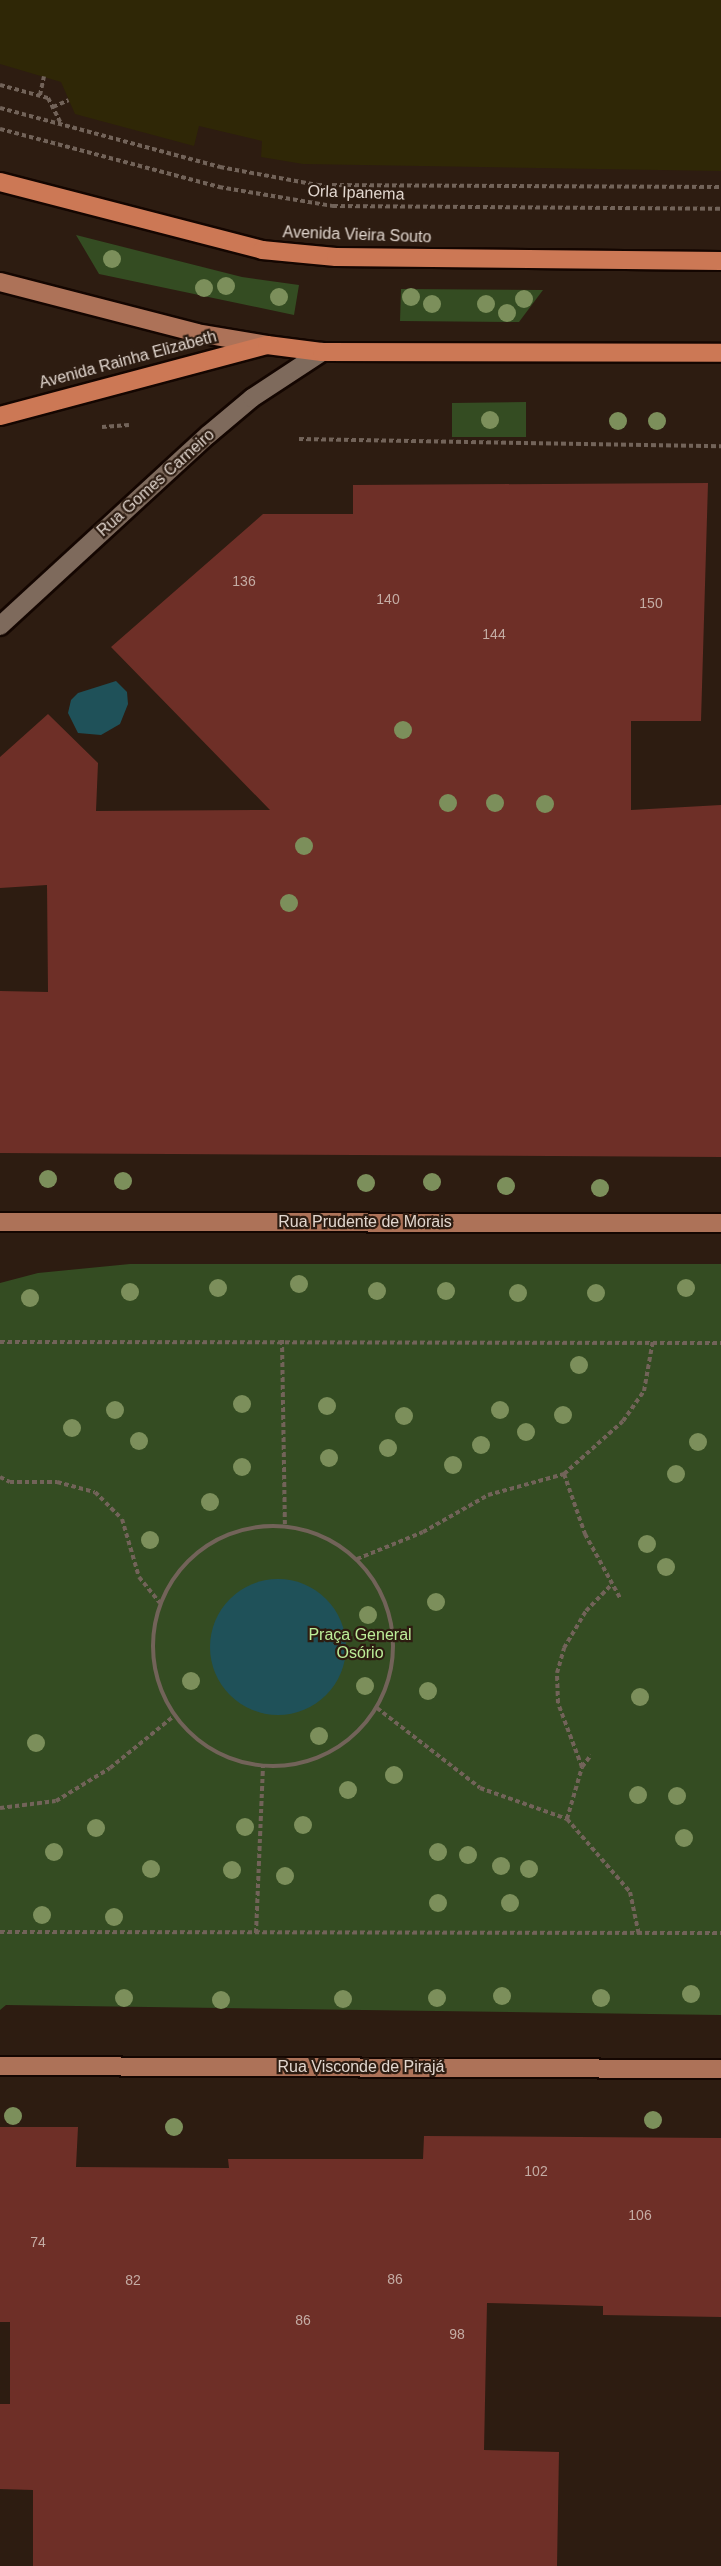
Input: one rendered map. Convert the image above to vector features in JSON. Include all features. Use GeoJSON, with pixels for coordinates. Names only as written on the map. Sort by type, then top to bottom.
{"type":"FeatureCollection","features":[{"type":"Feature","properties":{"kind":"highway","name":"Avenida Vieira Souto"},"geometry":{"type":"LineString","coordinates":[[0,182],[262,250],[336,257],[721,261]]}},
{"type":"Feature","properties":{"kind":"highway"},"geometry":{"type":"LineString","coordinates":[[267,345],[322,352],[721,353]]}},
{"type":"Feature","properties":{"kind":"highway","name":"Avenida Rainha Elizabeth"},"geometry":{"type":"LineString","coordinates":[[0,416],[267,345]]}},
{"type":"Feature","properties":{"kind":"main road"},"geometry":{"type":"LineString","coordinates":[[0,282],[197,333],[267,345]]}},
{"type":"Feature","properties":{"kind":"main road","name":"Rua Prudente de Morais"},"geometry":{"type":"LineString","coordinates":[[3,1224],[721,1223]]}},
{"type":"Feature","properties":{"kind":"main road","name":"Rua Visconde de Pirajá"},"geometry":{"type":"LineString","coordinates":[[0,2066],[721,2069]]}},
{"type":"Feature","properties":{"kind":"street","name":"Rua Gomes Carneiro"},"geometry":{"type":"LineString","coordinates":[[0,626],[208,435],[252,398],[322,352]]}},
{"type":"Feature","properties":{"kind":"path"},"geometry":{"type":"LineString","coordinates":[[40,95],[44,76]]}},
{"type":"Feature","properties":{"kind":"path"},"geometry":{"type":"LineString","coordinates":[[0,85],[40,95],[53,107],[62,125]]}},
{"type":"Feature","properties":{"kind":"path"},"geometry":{"type":"LineString","coordinates":[[53,107],[69,100]]}},
{"type":"Feature","properties":{"kind":"path"},"geometry":{"type":"LineString","coordinates":[[0,108],[220,167],[317,185],[721,187]]}},
{"type":"Feature","properties":{"kind":"path","name":"Orla Ipanema"},"geometry":{"type":"LineString","coordinates":[[0,129],[219,187],[333,206],[721,208]]}},
{"type":"Feature","properties":{"kind":"path"},"geometry":{"type":"LineString","coordinates":[[299,439],[721,446]]}},
{"type":"Feature","properties":{"kind":"path"},"geometry":{"type":"LineString","coordinates":[[282,1340],[285,1527]]}},
{"type":"Feature","properties":{"kind":"path"},"geometry":{"type":"LineString","coordinates":[[0,1342],[282,1340],[721,1342]]}},
{"type":"Feature","properties":{"kind":"path"},"geometry":{"type":"LineString","coordinates":[[357,1559],[423,1532],[488,1495],[564,1474],[623,1421],[644,1391],[653,1340]]}},
{"type":"Feature","properties":{"kind":"path"},"geometry":{"type":"LineString","coordinates":[[564,1474],[585,1534],[620,1598]]}},
{"type":"Feature","properties":{"kind":"path"},"geometry":{"type":"LineString","coordinates":[[0,1477],[10,1482],[57,1482],[95,1492],[122,1519],[139,1577],[160,1603]]}},
{"type":"Feature","properties":{"kind":"path"},"geometry":{"type":"LineString","coordinates":[[285,1527],[323,1537],[357,1559],[381,1592],[393,1630],[392,1671],[377,1708],[351,1738],[316,1759],[275,1767],[237,1761],[202,1743],[174,1716],[158,1681],[155,1661],[153,1642],[160,1603],[180,1570],[209,1545],[245,1529],[285,1527]]}},
{"type":"Feature","properties":{"kind":"path"},"geometry":{"type":"LineString","coordinates":[[582,1767],[558,1703],[557,1673],[564,1648],[580,1620],[612,1584]]}},
{"type":"Feature","properties":{"kind":"path"},"geometry":{"type":"LineString","coordinates":[[377,1708],[480,1788],[567,1818],[630,1892],[639,1935]]}},
{"type":"Feature","properties":{"kind":"path"},"geometry":{"type":"LineString","coordinates":[[0,1808],[56,1801],[110,1768],[174,1716]]}},
{"type":"Feature","properties":{"kind":"path"},"geometry":{"type":"LineString","coordinates":[[567,1818],[582,1767],[591,1755]]}},
{"type":"Feature","properties":{"kind":"path"},"geometry":{"type":"LineString","coordinates":[[256,1933],[263,1764]]}},
{"type":"Feature","properties":{"kind":"path"},"geometry":{"type":"LineString","coordinates":[[0,1932],[639,1935],[721,1933]]}},
{"type":"Feature","properties":{"kind":"green space"},"geometry":{"type":"Polygon","coordinates":[[[76,235],[242,277],[299,285],[294,315],[99,274],[76,235]]]}},
{"type":"Feature","properties":{"kind":"green space"},"geometry":{"type":"Polygon","coordinates":[[[401,289],[543,290],[519,322],[400,321],[401,289]]]}},
{"type":"Feature","properties":{"kind":"green space"},"geometry":{"type":"Polygon","coordinates":[[[526,402],[526,437],[452,437],[452,403],[526,402]]]}},
{"type":"Feature","properties":{"kind":"green space","name":"Praça General Osório"},"geometry":{"type":"Polygon","coordinates":[[[130,1264],[721,1264],[721,2015],[6,2005],[0,2010],[0,1283],[38,1273],[130,1264]]]}},
{"type":"Feature","properties":{"kind":"sand"},"geometry":{"type":"Polygon","coordinates":[[[0,0],[721,0],[721,171],[303,164],[261,157],[262,141],[199,126],[194,146],[75,114],[61,82],[0,64],[0,0]]]}},
{"type":"Feature","properties":{"kind":"water"},"geometry":{"type":"Polygon","coordinates":[[[116,681],[127,692],[128,704],[120,724],[101,735],[78,733],[68,713],[71,700],[78,693],[116,681]]]}},
{"type":"Feature","properties":{"kind":"water"},"geometry":{"type":"Polygon","coordinates":[[[278,1579],[304,1584],[326,1599],[341,1621],[346,1647],[341,1673],[326,1695],[304,1710],[278,1715],[252,1710],[230,1695],[215,1673],[210,1647],[215,1621],[230,1599],[252,1584],[278,1579]]]}},
{"type":"Feature","properties":{"kind":"building"},"geometry":{"type":"Polygon","coordinates":[[[708,483],[701,721],[631,721],[631,810],[721,805],[721,1157],[0,1153],[0,991],[48,992],[47,885],[0,888],[0,757],[48,714],[98,763],[96,811],[270,810],[111,647],[263,514],[353,514],[353,485],[708,483]]]}},
{"type":"Feature","properties":{"kind":"building"},"geometry":{"type":"Polygon","coordinates":[[[0,2127],[78,2127],[76,2167],[229,2168],[228,2159],[423,2159],[424,2136],[721,2138],[721,2317],[603,2315],[603,2306],[487,2303],[484,2450],[559,2452],[557,2566],[33,2566],[33,2490],[0,2489],[0,2404],[10,2404],[10,2322],[0,2322],[0,2127]]]}}]}
